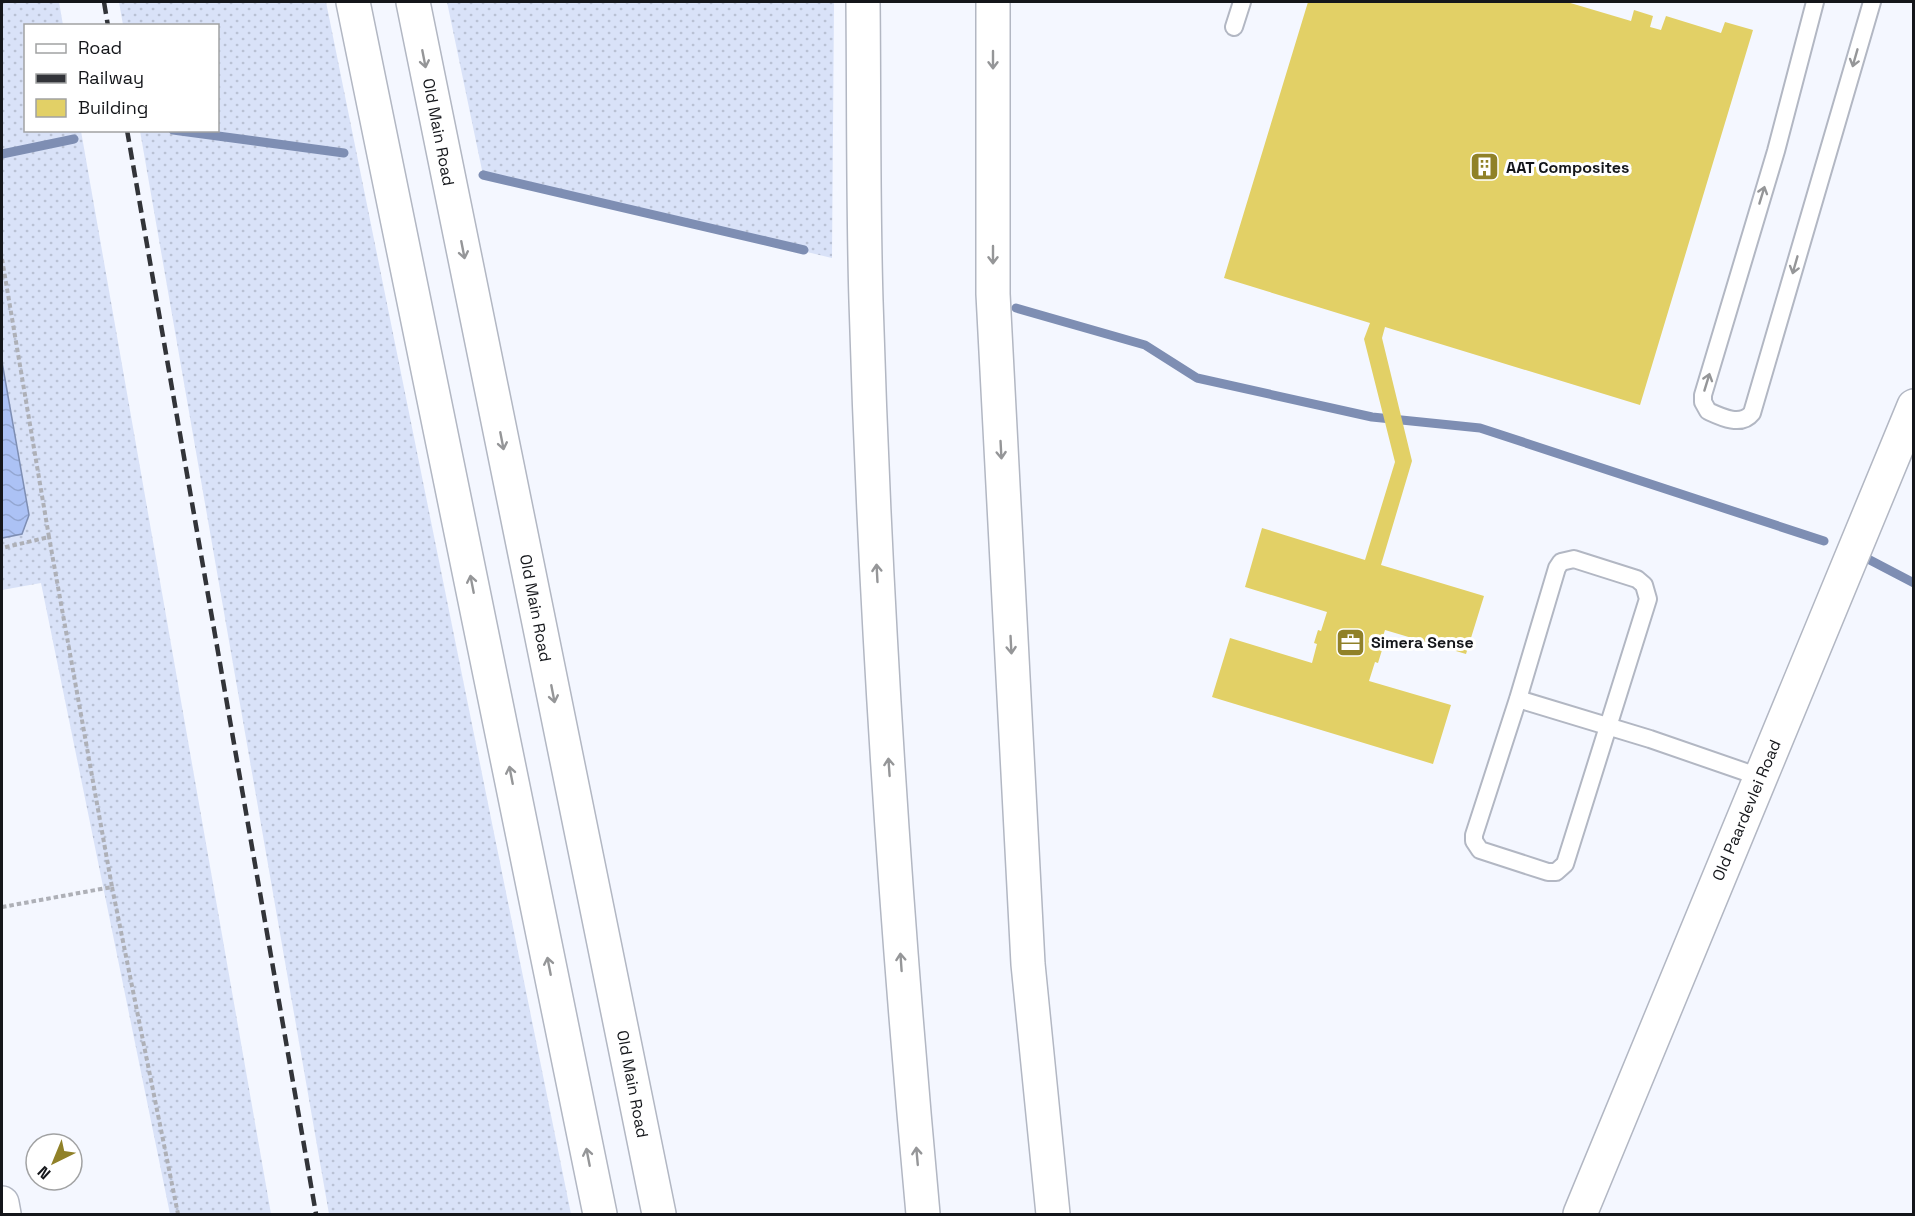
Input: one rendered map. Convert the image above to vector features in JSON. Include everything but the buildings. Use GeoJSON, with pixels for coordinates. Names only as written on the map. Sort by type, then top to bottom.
{"type":"FeatureCollection","features":[{"type":"Feature","properties":{"kind":"main road"},"geometry":{"type":"LineString","coordinates":[[353,2],[600,1215]]}},
{"type":"Feature","properties":{"kind":"main road","name":"Old Main Road"},"geometry":{"type":"LineString","coordinates":[[413,2],[659,1215]]}},
{"type":"Feature","properties":{"kind":"main road"},"geometry":{"type":"LineString","coordinates":[[863,2],[866,298],[876,572],[902,981],[923,1215]]}},
{"type":"Feature","properties":{"kind":"main road"},"geometry":{"type":"LineString","coordinates":[[993,2],[993,294],[1028,964],[1053,1215]]}},
{"type":"Feature","properties":{"kind":"main road","name":"Old Paardevlei Road"},"geometry":{"type":"LineString","coordinates":[[1580,1215],[1914,406]]}},
{"type":"Feature","properties":{"kind":"main road"},"geometry":{"type":"LineString","coordinates":[[2,1203],[4,1215]]}},
{"type":"Feature","properties":{"kind":"lane"},"geometry":{"type":"LineString","coordinates":[[1234,27],[1242,2]]}},
{"type":"Feature","properties":{"kind":"lane"},"geometry":{"type":"LineString","coordinates":[[1815,2],[1776,151],[1703,394],[1703,402],[1708,411],[1736,421],[1746,420],[1752,413],[1872,2]]}},
{"type":"Feature","properties":{"kind":"lane"},"geometry":{"type":"LineString","coordinates":[[1574,559],[1637,579],[1647,592],[1648,599],[1609,726],[1565,864],[1556,872],[1548,872],[1480,850],[1474,841],[1474,835],[1557,568],[1561,562],[1574,559]]}},
{"type":"Feature","properties":{"kind":"lane"},"geometry":{"type":"LineString","coordinates":[[1518,699],[1609,726],[1760,777]]}},
{"type":"Feature","properties":{"kind":"path"},"geometry":{"type":"LineString","coordinates":[[2,259],[112,887],[178,1215]]}},
{"type":"Feature","properties":{"kind":"path"},"geometry":{"type":"LineString","coordinates":[[2,548],[49,537]]}},
{"type":"Feature","properties":{"kind":"path"},"geometry":{"type":"LineString","coordinates":[[2,907],[112,887]]}},
{"type":"Feature","properties":{"kind":"shaded area"},"geometry":{"type":"Polygon","coordinates":[[[2,2],[59,2],[63,24],[24,24],[24,132],[81,132],[271,1214],[170,1214],[41,583],[2,590],[2,538],[22,534],[20,465],[2,362],[2,2]]]}},
{"type":"Feature","properties":{"kind":"shaded area"},"geometry":{"type":"Polygon","coordinates":[[[119,2],[326,2],[571,1214],[329,1214],[140,132],[219,132],[219,24],[123,24],[119,2]]]}},
{"type":"Feature","properties":{"kind":"shaded area"},"geometry":{"type":"Polygon","coordinates":[[[447,2],[834,2],[832,258],[483,175],[447,2]]]}},
{"type":"Feature","properties":{"kind":"water"},"geometry":{"type":"Polygon","coordinates":[[[2,362],[29,515],[22,534],[2,538],[2,362]]]}},
{"type":"Feature","properties":{"kind":"waterway"},"geometry":{"type":"LineString","coordinates":[[188,132],[344,153]]}},
{"type":"Feature","properties":{"kind":"waterway"},"geometry":{"type":"LineString","coordinates":[[2,154],[74,139]]}},
{"type":"Feature","properties":{"kind":"waterway"},"geometry":{"type":"LineString","coordinates":[[483,175],[804,250]]}},
{"type":"Feature","properties":{"kind":"waterway"},"geometry":{"type":"LineString","coordinates":[[1016,308],[1145,345],[1197,378],[1372,417],[1480,428],[1824,541]]}},
{"type":"Feature","properties":{"kind":"waterway"},"geometry":{"type":"LineString","coordinates":[[1868,559],[1914,583]]}},
{"type":"Feature","properties":{"kind":"railway"},"geometry":{"type":"LineString","coordinates":[[104,2],[108,24]]}},
{"type":"Feature","properties":{"kind":"railway"},"geometry":{"type":"LineString","coordinates":[[127,132],[316,1214]]}},
{"type":"Feature","properties":{"kind":"place","name":"AAT Composites"},"geometry":{"type":"Point","coordinates":[1485,167]}},
{"type":"Feature","properties":{"kind":"place","name":"Simera Sense"},"geometry":{"type":"Point","coordinates":[1350,642]}}]}
